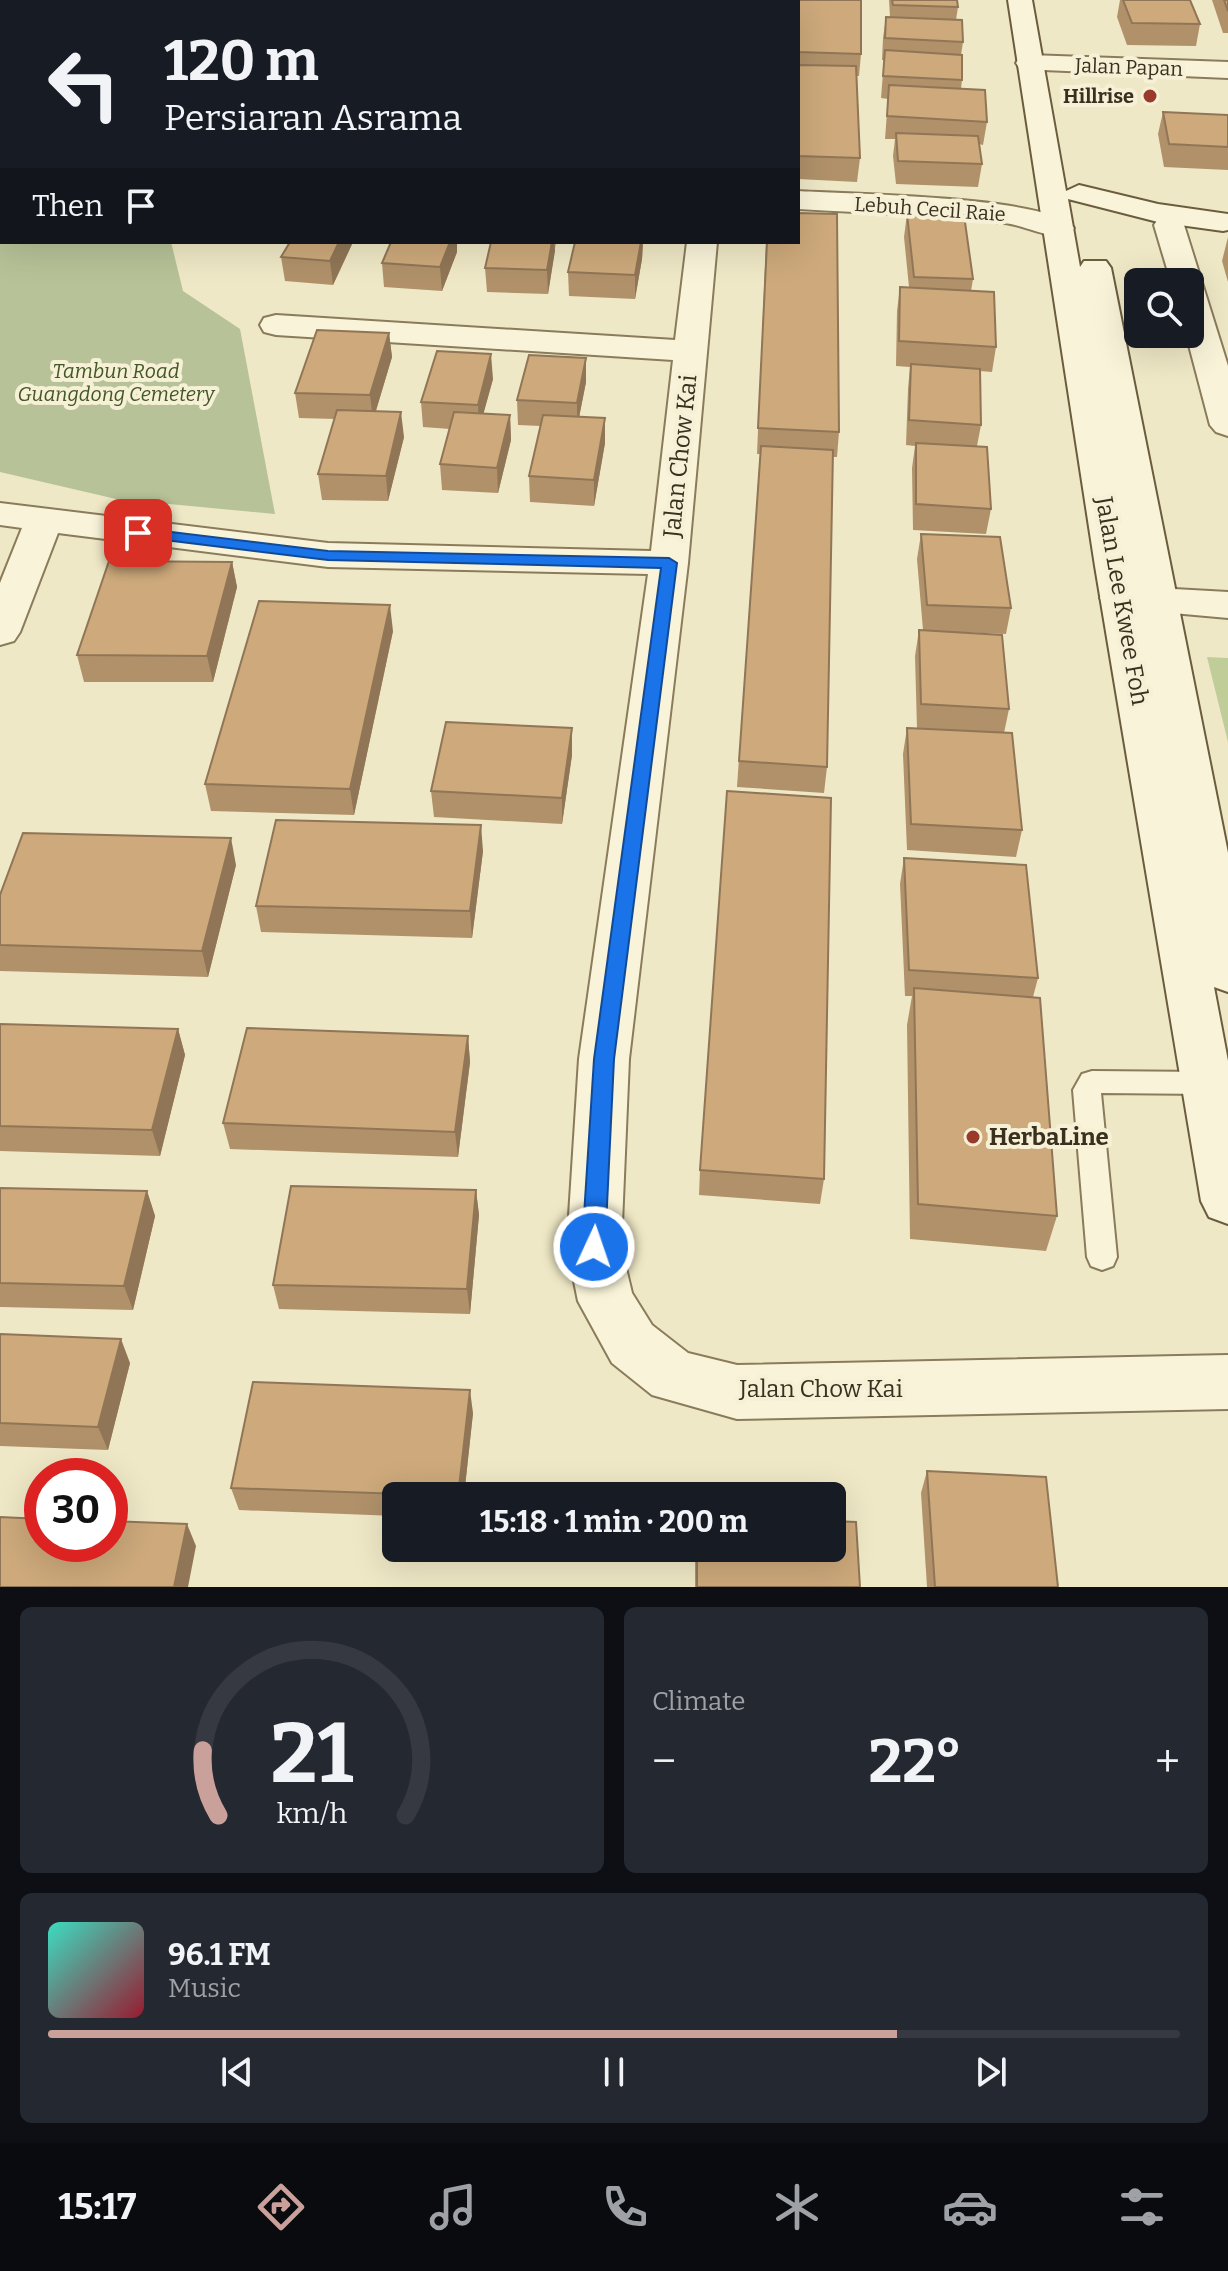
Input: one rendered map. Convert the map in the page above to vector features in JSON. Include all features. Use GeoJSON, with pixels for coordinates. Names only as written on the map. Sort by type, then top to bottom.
{"type":"FeatureCollection","features":[{"type":"Feature","properties":{"kind":"street","name":"Jalan Lee Kwee Foh"},"geometry":{"type":"LineString","coordinates":[[1020,0],[1041,64],[1140,599],[1207,1083],[1228,1201]]}},
{"type":"Feature","properties":{"kind":"street","name":"Jalan Lee Kwee Foh"},"geometry":{"type":"LineString","coordinates":[[1041,64],[1042,0]]}},
{"type":"Feature","properties":{"kind":"street","name":"Jalan Papan"},"geometry":{"type":"LineString","coordinates":[[1041,64],[1228,70]]}},
{"type":"Feature","properties":{"kind":"street","name":"Jalan Lee Kwee Foh"},"geometry":{"type":"LineString","coordinates":[[1066,194],[1059,228],[1140,599],[1228,973]]}},
{"type":"Feature","properties":{"kind":"street"},"geometry":{"type":"LineString","coordinates":[[989,212],[1066,194],[1158,213],[1225,222]]}},
{"type":"Feature","properties":{"kind":"street","name":"Lebuh Cecil Raie"},"geometry":{"type":"LineString","coordinates":[[800,200],[989,212],[1026,216],[1059,228]]}},
{"type":"Feature","properties":{"kind":"street"},"geometry":{"type":"LineString","coordinates":[[1102,228],[1225,222]]}},
{"type":"Feature","properties":{"kind":"street"},"geometry":{"type":"LineString","coordinates":[[1169,225],[1183,268]]}},
{"type":"Feature","properties":{"kind":"street","name":"Jalan Chow Kai"},"geometry":{"type":"LineString","coordinates":[[702,244],[669,563],[604,1059],[594,1247],[606,1301],[632,1344],[673,1376],[737,1392],[1228,1382]]}},
{"type":"Feature","properties":{"kind":"street"},"geometry":{"type":"LineString","coordinates":[[276,325],[691,351]]}},
{"type":"Feature","properties":{"kind":"street"},"geometry":{"type":"LineString","coordinates":[[1204,341],[1228,425]]}},
{"type":"Feature","properties":{"kind":"street"},"geometry":{"type":"LineString","coordinates":[[0,514],[328,555],[669,563]]}},
{"type":"Feature","properties":{"kind":"street"},"geometry":{"type":"LineString","coordinates":[[0,632],[44,521]]}},
{"type":"Feature","properties":{"kind":"street"},"geometry":{"type":"LineString","coordinates":[[1140,599],[1228,605]]}},
{"type":"Feature","properties":{"kind":"lane"},"geometry":{"type":"LineString","coordinates":[[1102,1257],[1087,1090],[1092,1082],[1207,1083]]}},
{"type":"Feature","properties":{"kind":"green space","name":"Tambun Road Guangdong Cemetery"},"geometry":{"type":"Polygon","coordinates":[[[0,244],[171,244],[183,291],[240,329],[275,514],[116,499],[0,472],[0,244]]]}},
{"type":"Feature","properties":{"kind":"green space"},"geometry":{"type":"Polygon","coordinates":[[[1207,657],[1228,658],[1228,742],[1207,657]]]}},
{"type":"Feature","properties":{"kind":"building"},"geometry":{"type":"Polygon","coordinates":[[[800,0],[861,0],[861,54],[800,52],[800,0]]]}},
{"type":"Feature","properties":{"kind":"building"},"geometry":{"type":"Polygon","coordinates":[[[892,0],[957,0],[958,7],[893,5],[892,0]]]}},
{"type":"Feature","properties":{"kind":"building"},"geometry":{"type":"Polygon","coordinates":[[[1123,0],[1190,0],[1200,24],[1132,23],[1123,0]]]}},
{"type":"Feature","properties":{"kind":"building"},"geometry":{"type":"Polygon","coordinates":[[[886,17],[962,20],[963,42],[885,38],[886,17]]]}},
{"type":"Feature","properties":{"kind":"building"},"geometry":{"type":"Polygon","coordinates":[[[885,50],[962,55],[962,80],[883,76],[885,50]]]}},
{"type":"Feature","properties":{"kind":"building"},"geometry":{"type":"Polygon","coordinates":[[[800,65],[856,66],[860,158],[800,156],[800,65]]]}},
{"type":"Feature","properties":{"kind":"building"},"geometry":{"type":"Polygon","coordinates":[[[889,85],[985,90],[987,122],[887,116],[889,85]]]}},
{"type":"Feature","properties":{"kind":"building"},"geometry":{"type":"Polygon","coordinates":[[[1163,112],[1228,115],[1228,147],[1169,144],[1163,112]]]}},
{"type":"Feature","properties":{"kind":"building"},"geometry":{"type":"Polygon","coordinates":[[[896,133],[978,136],[982,164],[898,161],[896,133]]]}},
{"type":"Feature","properties":{"kind":"building"},"geometry":{"type":"Polygon","coordinates":[[[800,213],[837,214],[839,432],[758,428],[767,244],[800,244],[800,213]]]}},
{"type":"Feature","properties":{"kind":"building"},"geometry":{"type":"Polygon","coordinates":[[[907,214],[964,215],[973,279],[914,277],[907,214]]]}},
{"type":"Feature","properties":{"kind":"building"},"geometry":{"type":"Polygon","coordinates":[[[289,244],[338,244],[330,261],[281,257],[289,244]]]}},
{"type":"Feature","properties":{"kind":"building"},"geometry":{"type":"Polygon","coordinates":[[[390,244],[449,244],[440,267],[382,263],[390,244]]]}},
{"type":"Feature","properties":{"kind":"building"},"geometry":{"type":"Polygon","coordinates":[[[491,244],[552,244],[547,270],[485,268],[491,244]]]}},
{"type":"Feature","properties":{"kind":"building"},"geometry":{"type":"Polygon","coordinates":[[[575,244],[641,244],[635,275],[568,272],[575,244]]]}},
{"type":"Feature","properties":{"kind":"building"},"geometry":{"type":"Polygon","coordinates":[[[900,287],[994,292],[996,347],[899,341],[900,287]]]}},
{"type":"Feature","properties":{"kind":"building"},"geometry":{"type":"Polygon","coordinates":[[[317,330],[389,333],[370,395],[295,393],[317,330]]]}},
{"type":"Feature","properties":{"kind":"building"},"geometry":{"type":"Polygon","coordinates":[[[437,351],[491,354],[478,405],[421,402],[437,351]]]}},
{"type":"Feature","properties":{"kind":"building"},"geometry":{"type":"Polygon","coordinates":[[[529,355],[586,358],[577,403],[517,400],[529,355]]]}},
{"type":"Feature","properties":{"kind":"building"},"geometry":{"type":"Polygon","coordinates":[[[911,364],[980,369],[981,425],[909,420],[911,364]]]}},
{"type":"Feature","properties":{"kind":"building"},"geometry":{"type":"Polygon","coordinates":[[[337,410],[401,412],[386,476],[318,474],[337,410]]]}},
{"type":"Feature","properties":{"kind":"building"},"geometry":{"type":"Polygon","coordinates":[[[454,412],[510,415],[497,468],[440,464],[454,412]]]}},
{"type":"Feature","properties":{"kind":"building"},"geometry":{"type":"Polygon","coordinates":[[[543,415],[605,418],[594,480],[529,476],[543,415]]]}},
{"type":"Feature","properties":{"kind":"building"},"geometry":{"type":"Polygon","coordinates":[[[916,443],[987,447],[991,509],[916,504],[916,443]]]}},
{"type":"Feature","properties":{"kind":"building"},"geometry":{"type":"Polygon","coordinates":[[[761,446],[833,450],[827,767],[739,761],[761,446]]]}},
{"type":"Feature","properties":{"kind":"building"},"geometry":{"type":"Polygon","coordinates":[[[921,534],[1000,537],[1011,608],[927,605],[921,534]]]}},
{"type":"Feature","properties":{"kind":"building"},"geometry":{"type":"Polygon","coordinates":[[[109,561],[232,562],[207,656],[77,655],[109,561]]]}},
{"type":"Feature","properties":{"kind":"building"},"geometry":{"type":"Polygon","coordinates":[[[259,601],[390,605],[350,789],[205,784],[259,601]]]}},
{"type":"Feature","properties":{"kind":"building"},"geometry":{"type":"Polygon","coordinates":[[[919,630],[1002,635],[1009,709],[921,704],[919,630]]]}},
{"type":"Feature","properties":{"kind":"building"},"geometry":{"type":"Polygon","coordinates":[[[446,722],[572,728],[562,798],[431,791],[446,722]]]}},
{"type":"Feature","properties":{"kind":"building"},"geometry":{"type":"Polygon","coordinates":[[[907,728],[1012,733],[1022,830],[911,824],[907,728]]]}},
{"type":"Feature","properties":{"kind":"building"},"geometry":{"type":"Polygon","coordinates":[[[727,791],[831,798],[824,1179],[700,1170],[727,791]]]}},
{"type":"Feature","properties":{"kind":"building"},"geometry":{"type":"Polygon","coordinates":[[[276,820],[481,825],[470,911],[256,906],[276,820]]]}},
{"type":"Feature","properties":{"kind":"building"},"geometry":{"type":"Polygon","coordinates":[[[23,833],[231,838],[202,951],[0,945],[0,895],[23,833]]]}},
{"type":"Feature","properties":{"kind":"building"},"geometry":{"type":"Polygon","coordinates":[[[904,858],[1026,865],[1038,978],[909,970],[904,858]]]}},
{"type":"Feature","properties":{"kind":"building","name":"HerbaLine"},"geometry":{"type":"Polygon","coordinates":[[[914,988],[1040,998],[1057,1216],[918,1204],[914,988]]]}},
{"type":"Feature","properties":{"kind":"building"},"geometry":{"type":"Polygon","coordinates":[[[0,1024],[178,1029],[152,1130],[0,1126],[0,1024]]]}},
{"type":"Feature","properties":{"kind":"building"},"geometry":{"type":"Polygon","coordinates":[[[247,1028],[468,1036],[455,1132],[223,1123],[247,1028]]]}},
{"type":"Feature","properties":{"kind":"building"},"geometry":{"type":"Polygon","coordinates":[[[291,1186],[476,1190],[467,1289],[273,1285],[291,1186]]]}},
{"type":"Feature","properties":{"kind":"building"},"geometry":{"type":"Polygon","coordinates":[[[0,1188],[147,1191],[124,1286],[0,1283],[0,1188]]]}},
{"type":"Feature","properties":{"kind":"building"},"geometry":{"type":"Polygon","coordinates":[[[0,1334],[121,1339],[98,1427],[0,1423],[0,1334]]]}},
{"type":"Feature","properties":{"kind":"building"},"geometry":{"type":"Polygon","coordinates":[[[253,1382],[470,1390],[460,1482],[382,1482],[382,1493],[231,1488],[253,1382]]]}},
{"type":"Feature","properties":{"kind":"building"},"geometry":{"type":"Polygon","coordinates":[[[927,1471],[1046,1477],[1058,1587],[935,1587],[927,1471]]]}},
{"type":"Feature","properties":{"kind":"building"},"geometry":{"type":"Polygon","coordinates":[[[0,1517],[24,1518],[24,1562],[128,1562],[128,1522],[187,1524],[174,1587],[0,1587],[0,1517]]]}},
{"type":"Feature","properties":{"kind":"building"},"geometry":{"type":"Polygon","coordinates":[[[846,1522],[856,1522],[860,1587],[697,1587],[697,1562],[846,1562],[846,1522]]]}},
{"type":"Feature","properties":{"kind":"place","name":"Hillrise"},"geometry":{"type":"Point","coordinates":[1150,96]}},
{"type":"Feature","properties":{"kind":"place","name":"HerbaLine"},"geometry":{"type":"Point","coordinates":[973,1137]}},
{"type":"Feature","properties":{"kind":"route"},"geometry":{"type":"LineString","coordinates":[[138,533],[328,555],[669,563],[604,1059],[594,1247]]}}]}
